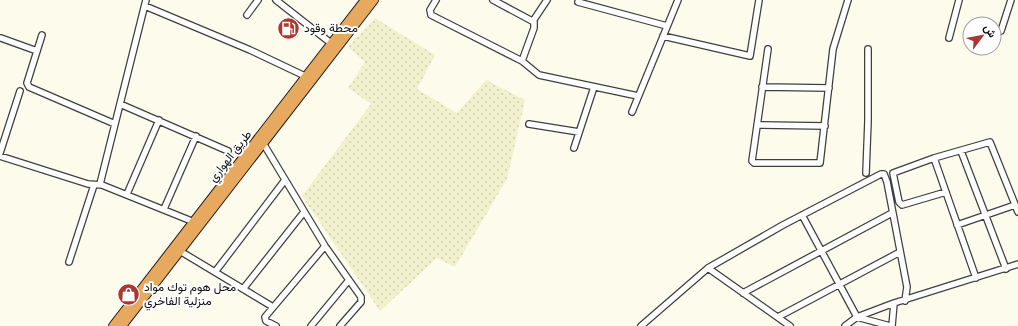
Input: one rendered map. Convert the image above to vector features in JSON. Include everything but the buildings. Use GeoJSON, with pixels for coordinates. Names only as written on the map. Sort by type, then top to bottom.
{"type":"FeatureCollection","features":[{"type":"Feature","properties":{"kind":"highway","name":"طريق الهواري"},"geometry":{"type":"LineString","coordinates":[[122,326],[139,298],[194,222],[365,0]]}},
{"type":"Feature","properties":{"kind":"highway","name":"طريق الهواري"},"geometry":{"type":"LineString","coordinates":[[113,326],[180,251],[374,0]]}},
{"type":"Feature","properties":{"kind":"street"},"geometry":{"type":"LineString","coordinates":[[247,15],[258,0]]}},
{"type":"Feature","properties":{"kind":"street"},"geometry":{"type":"LineString","coordinates":[[276,0],[332,44]]}},
{"type":"Feature","properties":{"kind":"street"},"geometry":{"type":"LineString","coordinates":[[436,0],[430,10],[431,15],[522,61],[538,75],[638,96]]}},
{"type":"Feature","properties":{"kind":"street"},"geometry":{"type":"LineString","coordinates":[[493,0],[533,20],[535,24],[522,61]]}},
{"type":"Feature","properties":{"kind":"street"},"geometry":{"type":"LineString","coordinates":[[533,20],[547,0]]}},
{"type":"Feature","properties":{"kind":"street"},"geometry":{"type":"LineString","coordinates":[[632,112],[678,0]]}},
{"type":"Feature","properties":{"kind":"street"},"geometry":{"type":"LineString","coordinates":[[663,36],[750,56],[759,0]]}},
{"type":"Feature","properties":{"kind":"street"},"geometry":{"type":"LineString","coordinates":[[768,49],[751,160],[754,163],[820,163],[833,49],[848,0]]}},
{"type":"Feature","properties":{"kind":"street"},"geometry":{"type":"LineString","coordinates":[[949,38],[959,0]]}},
{"type":"Feature","properties":{"kind":"street"},"geometry":{"type":"LineString","coordinates":[[1002,28],[1011,0]]}},
{"type":"Feature","properties":{"kind":"street"},"geometry":{"type":"LineString","coordinates":[[578,2],[667,26]]}},
{"type":"Feature","properties":{"kind":"street"},"geometry":{"type":"LineString","coordinates":[[100,184],[146,3],[307,77]]}},
{"type":"Feature","properties":{"kind":"street"},"geometry":{"type":"LineString","coordinates":[[42,35],[27,83],[29,87],[115,124]]}},
{"type":"Feature","properties":{"kind":"street"},"geometry":{"type":"LineString","coordinates":[[1,38],[37,51]]}},
{"type":"Feature","properties":{"kind":"street"},"geometry":{"type":"LineString","coordinates":[[866,173],[868,49]]}},
{"type":"Feature","properties":{"kind":"street"},"geometry":{"type":"LineString","coordinates":[[574,148],[594,86]]}},
{"type":"Feature","properties":{"kind":"street"},"geometry":{"type":"LineString","coordinates":[[762,87],[829,88]]}},
{"type":"Feature","properties":{"kind":"street"},"geometry":{"type":"LineString","coordinates":[[20,91],[0,155],[94,184],[100,184],[194,222]]}},
{"type":"Feature","properties":{"kind":"street"},"geometry":{"type":"LineString","coordinates":[[120,104],[228,151]]}},
{"type":"Feature","properties":{"kind":"street"},"geometry":{"type":"LineString","coordinates":[[127,194],[159,120]]}},
{"type":"Feature","properties":{"kind":"street"},"geometry":{"type":"LineString","coordinates":[[529,124],[579,132]]}},
{"type":"Feature","properties":{"kind":"street"},"geometry":{"type":"LineString","coordinates":[[757,125],[825,126]]}},
{"type":"Feature","properties":{"kind":"street"},"geometry":{"type":"LineString","coordinates":[[164,209],[196,136]]}},
{"type":"Feature","properties":{"kind":"street"},"geometry":{"type":"LineString","coordinates":[[946,192],[903,205],[899,202],[893,175],[894,172],[934,158],[989,142],[991,143],[1018,212]]}},
{"type":"Feature","properties":{"kind":"street"},"geometry":{"type":"LineString","coordinates":[[263,144],[325,246],[362,300],[340,326]]}},
{"type":"Feature","properties":{"kind":"street"},"geometry":{"type":"LineString","coordinates":[[961,151],[1006,269]]}},
{"type":"Feature","properties":{"kind":"street"},"geometry":{"type":"LineString","coordinates":[[934,158],[976,278]]}},
{"type":"Feature","properties":{"kind":"street"},"geometry":{"type":"LineString","coordinates":[[641,326],[708,268],[802,215],[881,174],[886,177],[907,287],[905,301]]}},
{"type":"Feature","properties":{"kind":"street"},"geometry":{"type":"LineString","coordinates":[[215,272],[285,180]]}},
{"type":"Feature","properties":{"kind":"street"},"geometry":{"type":"LineString","coordinates":[[70,262],[94,184]]}},
{"type":"Feature","properties":{"kind":"street"},"geometry":{"type":"LineString","coordinates":[[957,225],[1015,205]]}},
{"type":"Feature","properties":{"kind":"street"},"geometry":{"type":"LineString","coordinates":[[243,289],[304,212]]}},
{"type":"Feature","properties":{"kind":"street"},"geometry":{"type":"LineString","coordinates":[[743,293],[892,213]]}},
{"type":"Feature","properties":{"kind":"street"},"geometry":{"type":"LineString","coordinates":[[802,215],[857,317],[891,326],[894,303]]}},
{"type":"Feature","properties":{"kind":"street"},"geometry":{"type":"LineString","coordinates":[[276,326],[264,319],[325,246]]}},
{"type":"Feature","properties":{"kind":"street"},"geometry":{"type":"LineString","coordinates":[[180,251],[273,307]]}},
{"type":"Feature","properties":{"kind":"street"},"geometry":{"type":"LineString","coordinates":[[778,317],[900,252]]}},
{"type":"Feature","properties":{"kind":"street"},"geometry":{"type":"LineString","coordinates":[[845,325],[857,317],[894,303],[905,301],[1018,264]]}},
{"type":"Feature","properties":{"kind":"street"},"geometry":{"type":"LineString","coordinates":[[708,268],[790,326]]}},
{"type":"Feature","properties":{"kind":"street"},"geometry":{"type":"LineString","coordinates":[[311,326],[349,280]]}},
{"type":"Feature","properties":{"kind":"green space"},"geometry":{"type":"Polygon","coordinates":[[[375,18],[435,55],[417,89],[457,113],[486,80],[525,100],[507,179],[455,267],[437,258],[380,311],[302,196],[371,104],[348,88],[365,62],[348,47],[375,18]]]}},
{"type":"Feature","properties":{"kind":"place","name":"محطة وقود"},"geometry":{"type":"Point","coordinates":[289,28]}},
{"type":"Feature","properties":{"kind":"place","name":"محل هوم توك مواد منزلية الفاخري"},"geometry":{"type":"Point","coordinates":[129,294]}}]}
